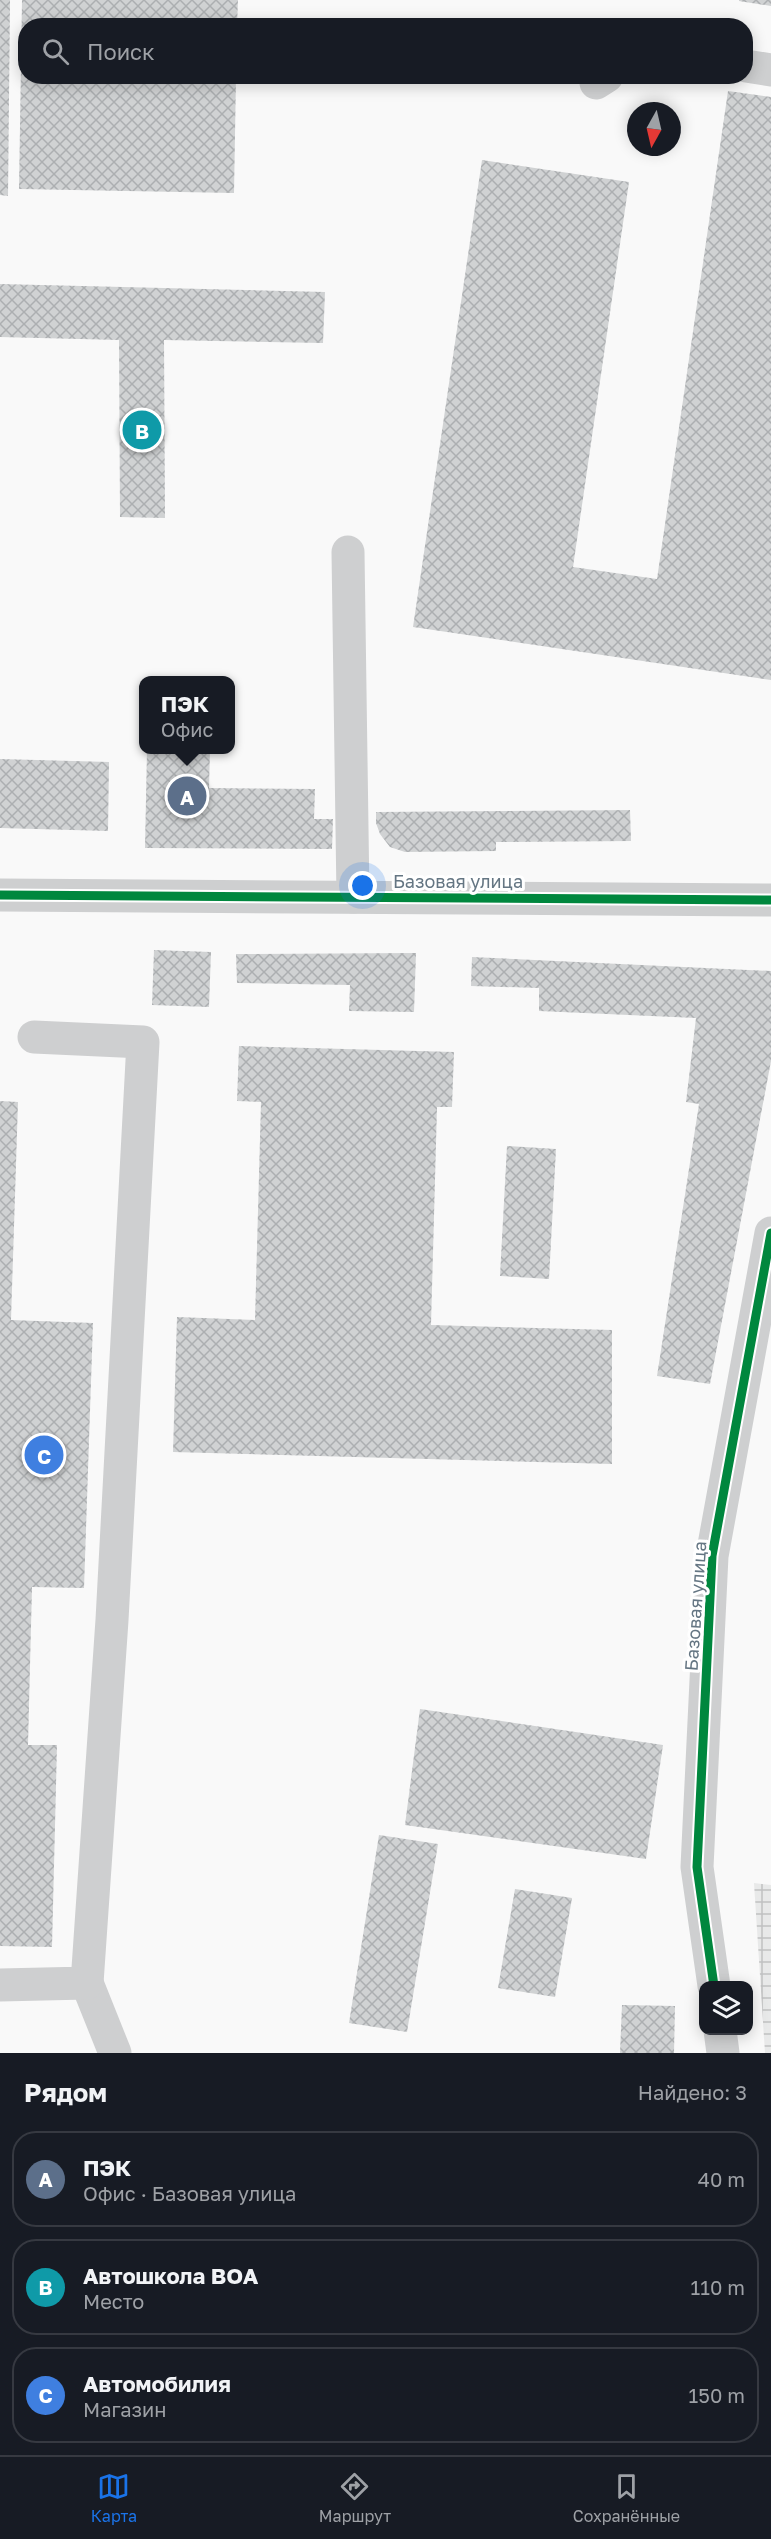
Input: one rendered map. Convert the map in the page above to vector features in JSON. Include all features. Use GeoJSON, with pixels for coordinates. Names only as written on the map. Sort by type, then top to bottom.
{"type":"FeatureCollection","features":[{"type":"Feature","properties":{"kind":"street"},"geometry":{"type":"LineString","coordinates":[[753,67],[771,70]]}},
{"type":"Feature","properties":{"kind":"street"},"geometry":{"type":"LineString","coordinates":[[348,552],[353,897]]}},
{"type":"Feature","properties":{"kind":"street","name":"Базовая улица"},"geometry":{"type":"LineString","coordinates":[[0,895],[771,900]]}},
{"type":"Feature","properties":{"kind":"street"},"geometry":{"type":"LineString","coordinates":[[34,1037],[143,1042],[112,1620],[87,1983],[115,2053]]}},
{"type":"Feature","properties":{"kind":"street","name":"Базовая улица"},"geometry":{"type":"LineString","coordinates":[[713,1981],[697,1867],[712,1556],[771,1233]]}},
{"type":"Feature","properties":{"kind":"street"},"geometry":{"type":"LineString","coordinates":[[0,1985],[87,1983]]}},
{"type":"Feature","properties":{"kind":"street"},"geometry":{"type":"LineString","coordinates":[[721,2035],[723,2053]]}},
{"type":"Feature","properties":{"kind":"shaded area"},"geometry":{"type":"Polygon","coordinates":[[[754,1883],[771,1885],[771,2053],[765,2053],[754,1883]]]}},
{"type":"Feature","properties":{"kind":"building"},"geometry":{"type":"Polygon","coordinates":[[[0,0],[10,0],[8,196],[0,195],[0,0]]]}},
{"type":"Feature","properties":{"kind":"building"},"geometry":{"type":"Polygon","coordinates":[[[22,0],[238,0],[237,18],[22,18],[22,0]]]}},
{"type":"Feature","properties":{"kind":"building"},"geometry":{"type":"Polygon","coordinates":[[[771,0],[771,6],[739,1],[771,0]]]}},
{"type":"Feature","properties":{"kind":"building"},"geometry":{"type":"Polygon","coordinates":[[[21,84],[236,84],[234,193],[19,189],[21,84]]]}},
{"type":"Feature","properties":{"kind":"building"},"geometry":{"type":"Polygon","coordinates":[[[728,91],[771,97],[771,680],[413,627],[482,160],[629,182],[573,567],[657,579],[728,91]]]}},
{"type":"Feature","properties":{"kind":"building"},"geometry":{"type":"Polygon","coordinates":[[[0,284],[325,292],[323,343],[164,340],[165,518],[120,517],[119,340],[0,337],[0,284]]]}},
{"type":"Feature","properties":{"kind":"building"},"geometry":{"type":"Polygon","coordinates":[[[147,754],[210,754],[209,788],[315,789],[314,819],[333,819],[332,849],[145,848],[147,754]]]}},
{"type":"Feature","properties":{"kind":"building"},"geometry":{"type":"Polygon","coordinates":[[[0,759],[109,762],[108,831],[0,828],[0,759]]]}},
{"type":"Feature","properties":{"kind":"building"},"geometry":{"type":"Polygon","coordinates":[[[630,810],[631,841],[496,842],[496,851],[405,852],[390,847],[380,834],[376,823],[376,812],[630,810]]]}},
{"type":"Feature","properties":{"kind":"building"},"geometry":{"type":"Polygon","coordinates":[[[154,950],[211,952],[209,1007],[152,1005],[154,950]]]}},
{"type":"Feature","properties":{"kind":"building"},"geometry":{"type":"Polygon","coordinates":[[[416,953],[414,1012],[349,1011],[350,985],[237,983],[236,954],[416,953]]]}},
{"type":"Feature","properties":{"kind":"building"},"geometry":{"type":"Polygon","coordinates":[[[472,957],[771,971],[771,1061],[710,1384],[657,1376],[699,1104],[686,1102],[696,1018],[539,1011],[539,988],[471,986],[472,957]]]}},
{"type":"Feature","properties":{"kind":"building"},"geometry":{"type":"Polygon","coordinates":[[[239,1046],[454,1052],[452,1107],[437,1107],[431,1325],[612,1330],[612,1464],[173,1452],[177,1317],[255,1320],[261,1102],[237,1101],[239,1046]]]}},
{"type":"Feature","properties":{"kind":"building"},"geometry":{"type":"Polygon","coordinates":[[[0,1101],[18,1102],[11,1320],[93,1323],[84,1588],[32,1587],[28,1745],[57,1745],[52,1947],[0,1946],[0,1101]]]}},
{"type":"Feature","properties":{"kind":"building"},"geometry":{"type":"Polygon","coordinates":[[[507,1146],[556,1149],[549,1279],[500,1276],[507,1146]]]}},
{"type":"Feature","properties":{"kind":"building"},"geometry":{"type":"Polygon","coordinates":[[[420,1709],[663,1745],[646,1859],[405,1825],[420,1709]]]}},
{"type":"Feature","properties":{"kind":"building"},"geometry":{"type":"Polygon","coordinates":[[[379,1835],[438,1844],[407,2032],[349,2023],[379,1835]]]}},
{"type":"Feature","properties":{"kind":"building"},"geometry":{"type":"Polygon","coordinates":[[[515,1889],[572,1898],[555,1997],[498,1988],[515,1889]]]}},
{"type":"Feature","properties":{"kind":"building"},"geometry":{"type":"Polygon","coordinates":[[[622,2005],[675,2006],[674,2053],[620,2053],[622,2005]]]}},
{"type":"Feature","properties":{"kind":"cycle path"},"geometry":{"type":"LineString","coordinates":[[0,895],[771,900]]}},
{"type":"Feature","properties":{"kind":"cycle path"},"geometry":{"type":"LineString","coordinates":[[713,1981],[697,1867],[712,1556],[771,1233]]}},
{"type":"Feature","properties":{"kind":"place","name":"Автошкола ВОА"},"geometry":{"type":"Point","coordinates":[142,430]}},
{"type":"Feature","properties":{"kind":"place","name":"ПЭК"},"geometry":{"type":"Point","coordinates":[187,796]}},
{"type":"Feature","properties":{"kind":"place","name":"Автомобилия"},"geometry":{"type":"Point","coordinates":[44,1455]}}]}
